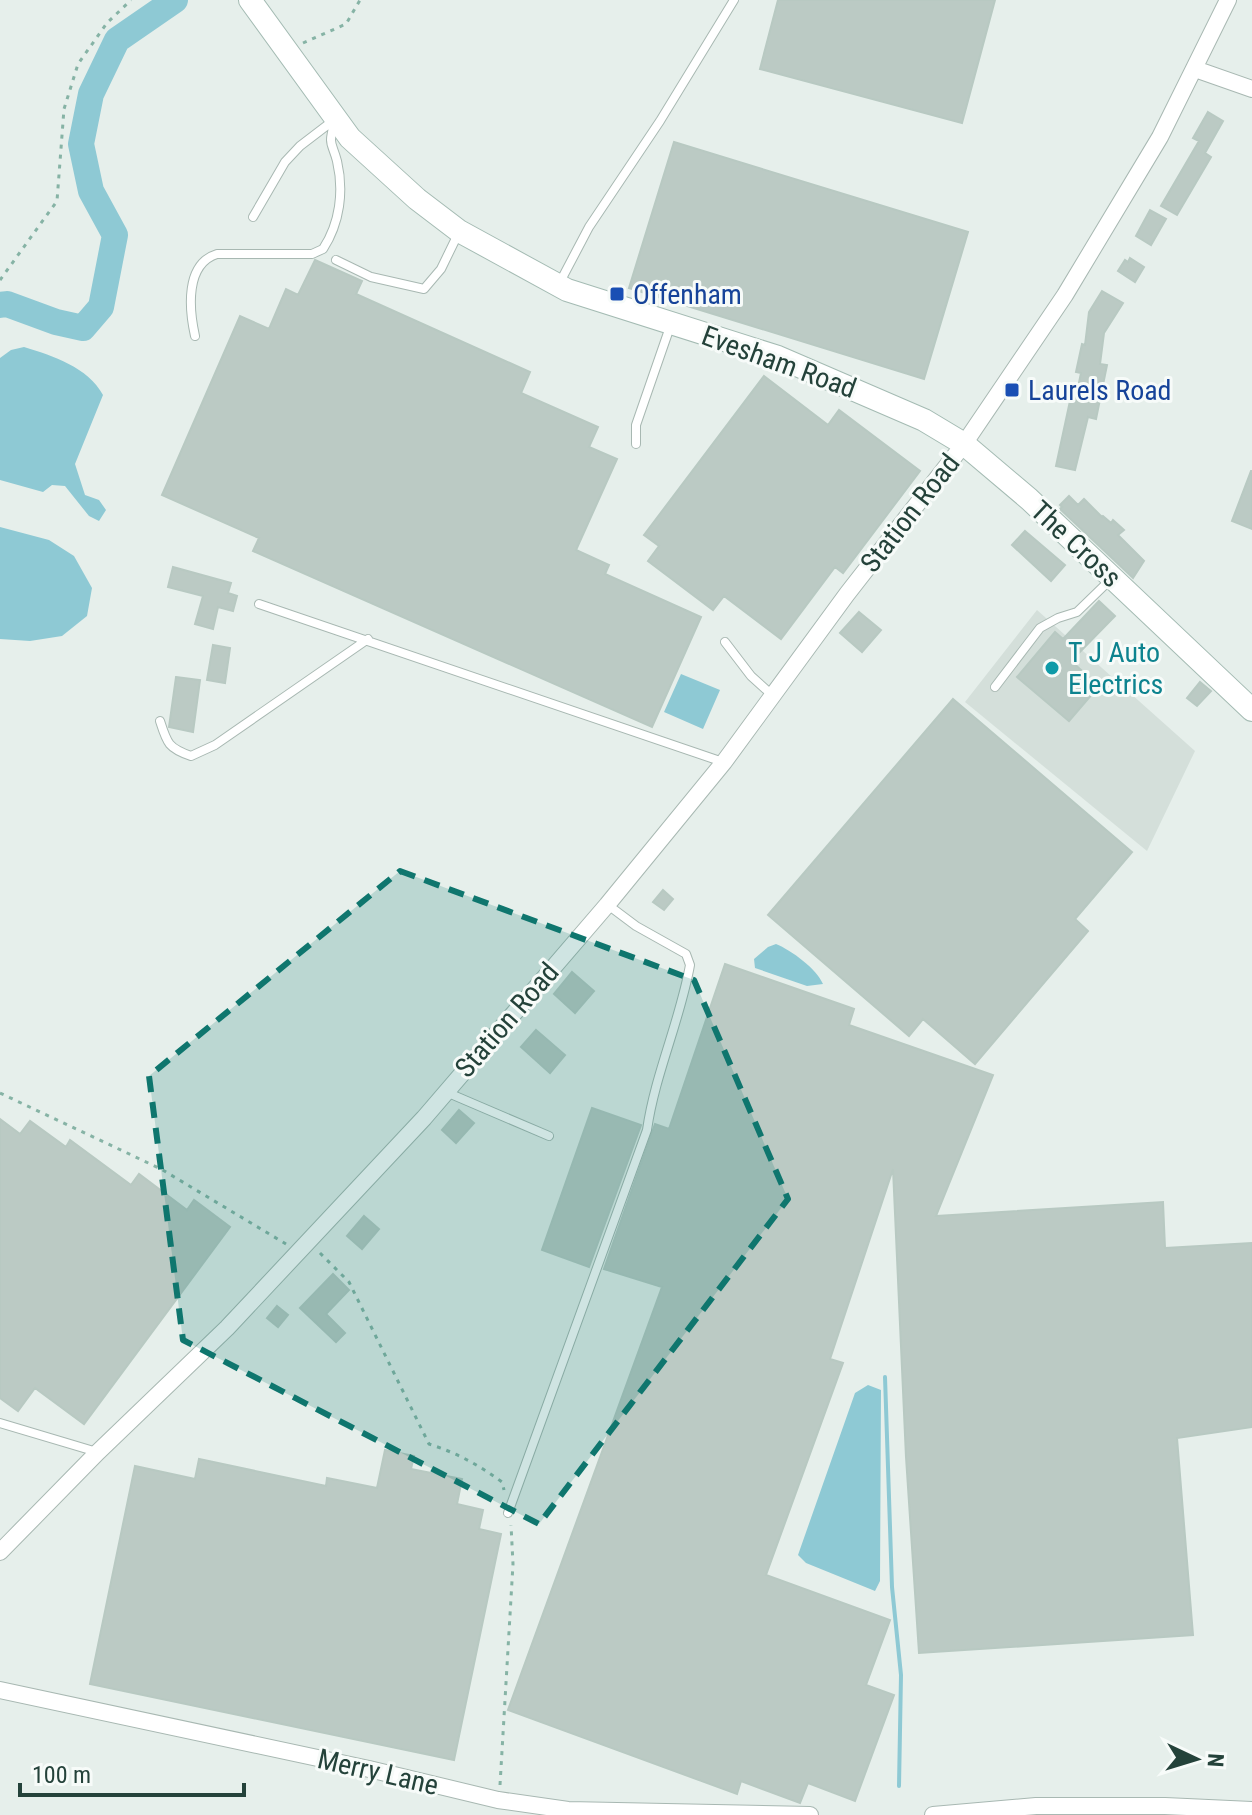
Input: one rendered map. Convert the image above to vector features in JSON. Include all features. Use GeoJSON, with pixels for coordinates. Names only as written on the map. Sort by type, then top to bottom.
{"type":"FeatureCollection","features":[{"type":"Feature","properties":{"kind":"main road","name":"Evesham Road"},"geometry":{"type":"LineString","coordinates":[[250,0],[350,138],[417,199],[459,231],[558,285],[778,357],[886,402],[964,444]]}},
{"type":"Feature","properties":{"kind":"main road","name":"The Cross"},"geometry":{"type":"LineString","coordinates":[[964,444],[1029,499],[1252,710]]}},
{"type":"Feature","properties":{"kind":"street"},"geometry":{"type":"LineString","coordinates":[[964,444],[1065,295],[1160,137],[1228,0]]}},
{"type":"Feature","properties":{"kind":"street"},"geometry":{"type":"LineString","coordinates":[[1195,69],[1252,89]]}},
{"type":"Feature","properties":{"kind":"street","name":"Station Road"},"geometry":{"type":"LineString","coordinates":[[0,1552],[227,1328],[446,1092],[607,905],[724,762],[964,444]]}},
{"type":"Feature","properties":{"kind":"street","name":"Merry Lane"},"geometry":{"type":"LineString","coordinates":[[0,1690],[369,1769],[498,1800],[568,1810],[810,1815]]}},
{"type":"Feature","properties":{"kind":"street"},"geometry":{"type":"LineString","coordinates":[[933,1815],[1036,1806],[1252,1810]]}},
{"type":"Feature","properties":{"kind":"lane"},"geometry":{"type":"LineString","coordinates":[[558,285],[589,227],[660,121],[734,0]]}},
{"type":"Feature","properties":{"kind":"lane"},"geometry":{"type":"LineString","coordinates":[[253,217],[285,162],[300,146],[335,120]]}},
{"type":"Feature","properties":{"kind":"lane"},"geometry":{"type":"LineString","coordinates":[[195,336],[190,316],[192,290],[195,272],[205,258],[231,253],[312,254],[323,249],[330,238],[341,191],[337,160],[329,143],[335,120]]}},
{"type":"Feature","properties":{"kind":"lane"},"geometry":{"type":"LineString","coordinates":[[336,260],[371,277],[424,289],[441,269],[459,231]]}},
{"type":"Feature","properties":{"kind":"lane"},"geometry":{"type":"LineString","coordinates":[[636,444],[636,425],[671,324]]}},
{"type":"Feature","properties":{"kind":"lane"},"geometry":{"type":"LineString","coordinates":[[995,687],[1040,628],[1077,612],[1111,578]]}},
{"type":"Feature","properties":{"kind":"lane"},"geometry":{"type":"LineString","coordinates":[[259,604],[724,762]]}},
{"type":"Feature","properties":{"kind":"lane"},"geometry":{"type":"LineString","coordinates":[[160,721],[167,743],[178,752],[191,756],[215,745],[368,639]]}},
{"type":"Feature","properties":{"kind":"lane"},"geometry":{"type":"LineString","coordinates":[[725,642],[751,676],[773,696]]}},
{"type":"Feature","properties":{"kind":"lane"},"geometry":{"type":"LineString","coordinates":[[508,1513],[647,1130],[652,1098],[668,1052],[690,965],[686,954],[636,926],[607,905]]}},
{"type":"Feature","properties":{"kind":"lane"},"geometry":{"type":"LineString","coordinates":[[446,1092],[549,1136]]}},
{"type":"Feature","properties":{"kind":"lane"},"geometry":{"type":"LineString","coordinates":[[0,1423],[98,1452]]}},
{"type":"Feature","properties":{"kind":"path"},"geometry":{"type":"LineString","coordinates":[[0,280],[57,201],[64,109],[78,64],[107,23],[131,0]]}},
{"type":"Feature","properties":{"kind":"path"},"geometry":{"type":"LineString","coordinates":[[285,52],[346,24],[360,0]]}},
{"type":"Feature","properties":{"kind":"path"},"geometry":{"type":"LineString","coordinates":[[0,1093],[161,1169],[304,1247],[349,1282],[429,1444],[457,1453],[502,1482],[513,1536],[513,1564],[498,1800]]}},
{"type":"Feature","properties":{"kind":"highlighted area"},"geometry":{"type":"Polygon","coordinates":[[[400,871],[694,980],[788,1199],[539,1524],[183,1340],[149,1076],[400,871]]]}},
{"type":"Feature","properties":{"kind":"shaded area"},"geometry":{"type":"Polygon","coordinates":[[[1037,610],[1195,751],[1147,851],[965,702],[1037,610]]]}},
{"type":"Feature","properties":{"kind":"water"},"geometry":{"type":"Polygon","coordinates":[[[24,347],[79,370],[103,395],[75,464],[85,495],[99,500],[106,510],[99,521],[89,516],[65,486],[52,485],[43,492],[0,480],[0,358],[11,350],[24,347]]]}},
{"type":"Feature","properties":{"kind":"water"},"geometry":{"type":"Polygon","coordinates":[[[0,527],[49,540],[74,556],[92,588],[87,616],[62,636],[30,641],[0,639],[0,527]]]}},
{"type":"Feature","properties":{"kind":"water"},"geometry":{"type":"Polygon","coordinates":[[[681,674],[720,690],[703,729],[664,712],[681,674]]]}},
{"type":"Feature","properties":{"kind":"water"},"geometry":{"type":"Polygon","coordinates":[[[776,944],[803,961],[823,984],[807,986],[755,968],[754,959],[776,944]]]}},
{"type":"Feature","properties":{"kind":"water"},"geometry":{"type":"Polygon","coordinates":[[[868,1385],[881,1390],[880,1581],[875,1591],[806,1563],[798,1555],[855,1393],[868,1385]]]}},
{"type":"Feature","properties":{"kind":"building"},"geometry":{"type":"Polygon","coordinates":[[[778,0],[995,0],[962,123],[760,69],[778,0]]]}},
{"type":"Feature","properties":{"kind":"building"},"geometry":{"type":"Polygon","coordinates":[[[1208,112],[1223,121],[1205,153],[1211,157],[1177,215],[1161,206],[1199,141],[1193,138],[1208,112]]]}},
{"type":"Feature","properties":{"kind":"building"},"geometry":{"type":"Polygon","coordinates":[[[674,142],[968,232],[924,379],[629,288],[674,142]]]}},
{"type":"Feature","properties":{"kind":"building"},"geometry":{"type":"Polygon","coordinates":[[[1150,210],[1166,219],[1151,245],[1136,236],[1150,210]]]}},
{"type":"Feature","properties":{"kind":"building"},"geometry":{"type":"Polygon","coordinates":[[[1130,258],[1144,267],[1135,282],[1118,271],[1130,258]]]}},
{"type":"Feature","properties":{"kind":"building"},"geometry":{"type":"Polygon","coordinates":[[[315,260],[362,281],[356,294],[530,372],[521,393],[598,427],[589,447],[617,459],[576,550],[609,565],[605,574],[701,617],[652,727],[253,551],[259,538],[162,495],[240,316],[269,329],[286,289],[298,295],[315,260]]]}},
{"type":"Feature","properties":{"kind":"building"},"geometry":{"type":"Polygon","coordinates":[[[1102,291],[1123,303],[1104,333],[1100,364],[1107,365],[1096,419],[1088,417],[1075,470],[1056,466],[1070,401],[1075,402],[1081,373],[1076,372],[1082,344],[1085,345],[1089,312],[1102,291]]]}},
{"type":"Feature","properties":{"kind":"building"},"geometry":{"type":"Polygon","coordinates":[[[764,376],[828,425],[839,410],[920,471],[843,573],[835,567],[781,639],[724,596],[713,610],[648,561],[659,546],[644,535],[764,376]]]}},
{"type":"Feature","properties":{"kind":"building"},"geometry":{"type":"Polygon","coordinates":[[[1252,471],[1252,529],[1232,521],[1252,471]]]}},
{"type":"Feature","properties":{"kind":"building"},"geometry":{"type":"Polygon","coordinates":[[[1069,496],[1078,505],[1084,499],[1102,517],[1111,523],[1113,520],[1124,530],[1118,535],[1144,561],[1133,578],[1060,509],[1069,496]]]}},
{"type":"Feature","properties":{"kind":"building"},"geometry":{"type":"Polygon","coordinates":[[[1025,531],[1065,565],[1051,581],[1012,545],[1025,531]]]}},
{"type":"Feature","properties":{"kind":"building"},"geometry":{"type":"Polygon","coordinates":[[[173,567],[231,583],[228,593],[237,596],[233,611],[218,607],[213,629],[195,624],[203,596],[168,587],[173,567]]]}},
{"type":"Feature","properties":{"kind":"building","name":"T J Auto Electrics"},"geometry":{"type":"Polygon","coordinates":[[[1099,601],[1115,616],[1071,661],[1099,686],[1069,721],[1017,677],[1055,632],[1063,639],[1099,601]]]}},
{"type":"Feature","properties":{"kind":"building"},"geometry":{"type":"Polygon","coordinates":[[[859,612],[881,630],[862,652],[840,633],[859,612]]]}},
{"type":"Feature","properties":{"kind":"building"},"geometry":{"type":"Polygon","coordinates":[[[213,645],[230,648],[225,683],[207,680],[213,645]]]}},
{"type":"Feature","properties":{"kind":"building"},"geometry":{"type":"Polygon","coordinates":[[[176,677],[200,680],[193,732],[169,727],[176,677]]]}},
{"type":"Feature","properties":{"kind":"building"},"geometry":{"type":"Polygon","coordinates":[[[1200,682],[1211,691],[1197,706],[1187,698],[1200,682]]]}},
{"type":"Feature","properties":{"kind":"building"},"geometry":{"type":"Polygon","coordinates":[[[953,699],[1132,852],[1075,919],[1088,931],[975,1064],[923,1019],[909,1036],[768,915],[953,699]]]}},
{"type":"Feature","properties":{"kind":"building"},"geometry":{"type":"Polygon","coordinates":[[[663,890],[673,899],[664,910],[653,902],[663,890]]]}},
{"type":"Feature","properties":{"kind":"building"},"geometry":{"type":"Polygon","coordinates":[[[725,964],[854,1009],[849,1025],[993,1075],[936,1216],[1163,1202],[1165,1248],[1252,1243],[1252,1427],[1177,1438],[1193,1635],[919,1653],[906,1457],[893,1169],[830,1359],[843,1363],[766,1575],[890,1620],[866,1685],[894,1695],[855,1801],[808,1783],[800,1803],[741,1781],[737,1794],[508,1710],[662,1287],[604,1269],[655,1124],[669,1129],[725,964]]]}},
{"type":"Feature","properties":{"kind":"building"},"geometry":{"type":"Polygon","coordinates":[[[572,972],[594,991],[575,1013],[554,994],[572,972]]]}},
{"type":"Feature","properties":{"kind":"building"},"geometry":{"type":"Polygon","coordinates":[[[536,1030],[565,1055],[550,1073],[521,1047],[536,1030]]]}},
{"type":"Feature","properties":{"kind":"building"},"geometry":{"type":"Polygon","coordinates":[[[592,1108],[641,1125],[589,1267],[542,1250],[592,1108]]]}},
{"type":"Feature","properties":{"kind":"building"},"geometry":{"type":"Polygon","coordinates":[[[459,1110],[474,1123],[456,1143],[442,1130],[459,1110]]]}},
{"type":"Feature","properties":{"kind":"building"},"geometry":{"type":"Polygon","coordinates":[[[0,1119],[20,1134],[30,1121],[66,1147],[70,1140],[131,1185],[139,1174],[187,1210],[194,1200],[230,1227],[84,1424],[35,1388],[18,1411],[0,1398],[0,1119]]]}},
{"type":"Feature","properties":{"kind":"building"},"geometry":{"type":"Polygon","coordinates":[[[364,1216],[379,1229],[362,1249],[347,1236],[364,1216]]]}},
{"type":"Feature","properties":{"kind":"building"},"geometry":{"type":"Polygon","coordinates":[[[333,1274],[349,1290],[326,1314],[345,1333],[336,1342],[300,1308],[333,1274]]]}},
{"type":"Feature","properties":{"kind":"building"},"geometry":{"type":"Polygon","coordinates":[[[277,1306],[288,1315],[278,1327],[267,1318],[277,1306]]]}},
{"type":"Feature","properties":{"kind":"building"},"geometry":{"type":"Polygon","coordinates":[[[385,1450],[414,1456],[411,1469],[462,1479],[457,1504],[483,1510],[479,1529],[501,1534],[454,1760],[90,1684],[135,1466],[195,1479],[199,1459],[326,1486],[327,1478],[377,1488],[385,1450]]]}},
{"type":"Feature","properties":{"kind":"waterway"},"geometry":{"type":"LineString","coordinates":[[0,305],[7,304],[56,322],[83,328],[101,307],[115,235],[91,191],[81,144],[91,94],[117,40],[175,0]]}},
{"type":"Feature","properties":{"kind":"waterway"},"geometry":{"type":"LineString","coordinates":[[885,1377],[892,1587],[901,1675],[899,1786]]}},
{"type":"Feature","properties":{"kind":"place","name":"Offenham"},"geometry":{"type":"Point","coordinates":[617,294]}},
{"type":"Feature","properties":{"kind":"place","name":"Laurels Road"},"geometry":{"type":"Point","coordinates":[1012,390]}},
{"type":"Feature","properties":{"kind":"place","name":"T J Auto Electrics"},"geometry":{"type":"Point","coordinates":[1052,668]}}]}
